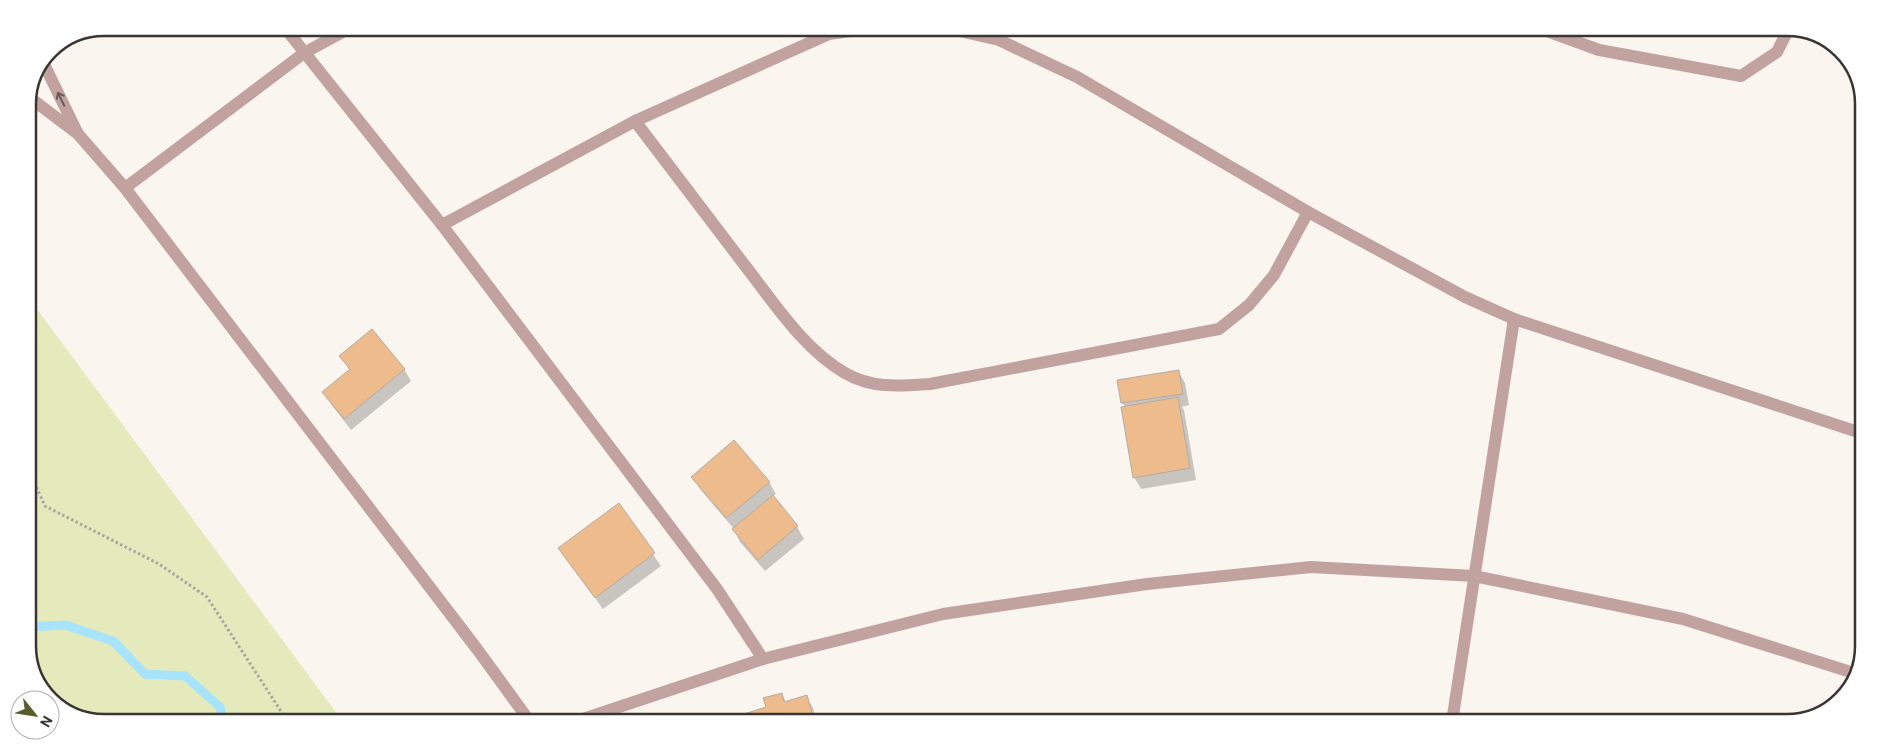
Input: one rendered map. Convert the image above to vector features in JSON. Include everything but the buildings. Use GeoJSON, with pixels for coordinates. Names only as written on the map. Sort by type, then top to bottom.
{"type":"FeatureCollection","features":[{"type":"Feature","properties":{"kind":"street"},"geometry":{"type":"LineString","coordinates":[[291,36],[442,225],[717,589],[763,659]]}},
{"type":"Feature","properties":{"kind":"street"},"geometry":{"type":"LineString","coordinates":[[125,188],[304,53],[335,36]]}},
{"type":"Feature","properties":{"kind":"street"},"geometry":{"type":"LineString","coordinates":[[442,225],[635,121],[825,36]]}},
{"type":"Feature","properties":{"kind":"street"},"geometry":{"type":"LineString","coordinates":[[981,36],[999,40],[1077,77],[1308,212],[1465,297],[1514,319],[1855,431]]}},
{"type":"Feature","properties":{"kind":"street"},"geometry":{"type":"LineString","coordinates":[[1561,36],[1599,50],[1741,76],[1777,52],[1785,36]]}},
{"type":"Feature","properties":{"kind":"street"},"geometry":{"type":"LineString","coordinates":[[46,69],[78,134]]}},
{"type":"Feature","properties":{"kind":"street"},"geometry":{"type":"LineString","coordinates":[[36,102],[78,134],[125,188],[471,641],[524,714]]}},
{"type":"Feature","properties":{"kind":"street"},"geometry":{"type":"LineString","coordinates":[[635,121],[780,310],[820,356],[846,374],[863,381],[890,387],[930,384],[1219,328],[1250,305],[1274,275],[1308,212]]}},
{"type":"Feature","properties":{"kind":"street"},"geometry":{"type":"LineString","coordinates":[[1453,714],[1514,319]]}},
{"type":"Feature","properties":{"kind":"street"},"geometry":{"type":"LineString","coordinates":[[598,714],[763,659],[943,614],[1147,584],[1311,567],[1474,576],[1683,619],[1850,672]]}},
{"type":"Feature","properties":{"kind":"path"},"geometry":{"type":"LineString","coordinates":[[36,486],[45,506],[159,564],[207,597],[283,714]]}},
{"type":"Feature","properties":{"kind":"green space"},"geometry":{"type":"Polygon","coordinates":[[[36,308],[337,714],[95,713],[74,707],[60,697],[60,690],[53,690],[41,672],[36,650],[36,308]]]}},
{"type":"Feature","properties":{"kind":"waterway"},"geometry":{"type":"LineString","coordinates":[[36,627],[65,625],[113,641],[145,674],[185,676],[220,707],[222,714]]}}]}
